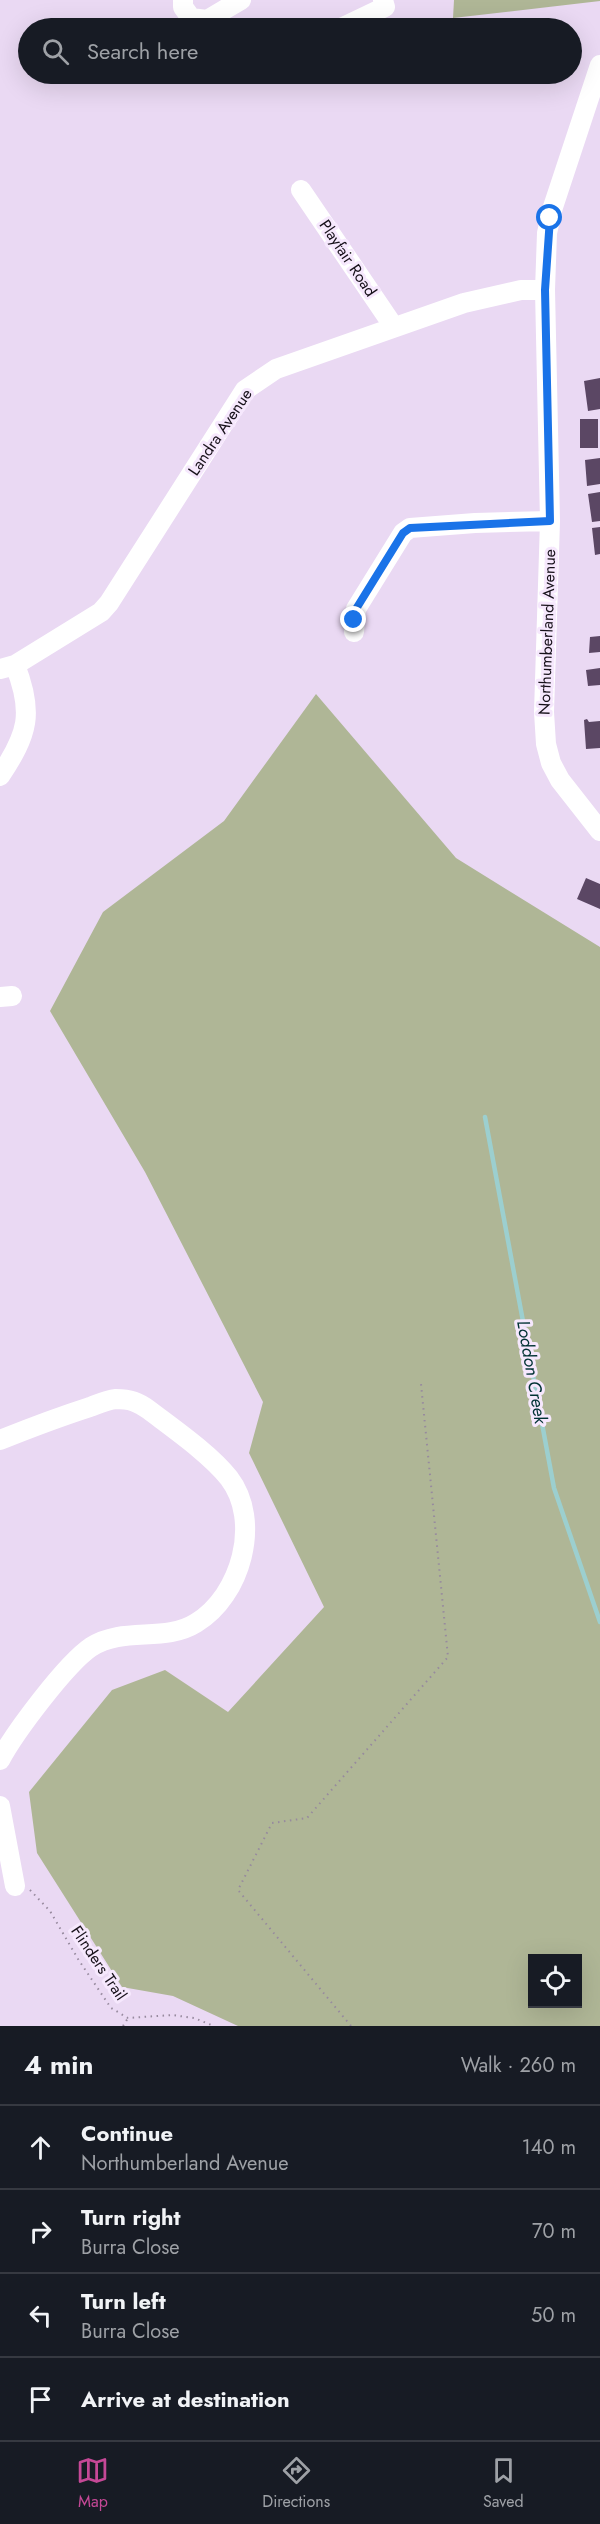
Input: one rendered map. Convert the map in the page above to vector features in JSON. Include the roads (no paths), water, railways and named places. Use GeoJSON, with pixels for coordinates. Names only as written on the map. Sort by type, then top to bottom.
{"type":"FeatureCollection","features":[{"type":"Feature","properties":{"kind":"street"},"geometry":{"type":"LineString","coordinates":[[183,0],[183,7],[191,18]]}},
{"type":"Feature","properties":{"kind":"street"},"geometry":{"type":"LineString","coordinates":[[210,18],[241,0]]}},
{"type":"Feature","properties":{"kind":"street"},"geometry":{"type":"LineString","coordinates":[[362,18],[385,7],[383,0]]}},
{"type":"Feature","properties":{"kind":"street","name":"Northumberland Avenue"},"geometry":{"type":"LineString","coordinates":[[600,65],[550,218],[545,290],[550,521],[544,712],[546,744],[551,763],[560,780],[600,831]]}},
{"type":"Feature","properties":{"kind":"street","name":"Playfair Road"},"geometry":{"type":"LineString","coordinates":[[301,190],[394,327]]}},
{"type":"Feature","properties":{"kind":"street","name":"Landra Avenue"},"geometry":{"type":"LineString","coordinates":[[8,667],[100,612],[109,603],[245,390],[276,369],[464,303],[521,290],[545,290]]}},
{"type":"Feature","properties":{"kind":"street"},"geometry":{"type":"LineString","coordinates":[[354,632],[356,609],[403,533],[410,528],[550,521]]}},
{"type":"Feature","properties":{"kind":"street"},"geometry":{"type":"LineString","coordinates":[[0,776],[26,729],[26,704],[8,667]]}},
{"type":"Feature","properties":{"kind":"street"},"geometry":{"type":"LineString","coordinates":[[0,1440],[114,1399],[137,1401],[229,1478],[241,1504],[244,1537],[239,1568],[222,1596],[197,1623],[176,1632],[125,1634],[111,1638],[80,1655],[16,1734],[0,1760]]}},
{"type":"Feature","properties":{"kind":"street"},"geometry":{"type":"LineString","coordinates":[[0,1806],[15,1886]]}},
{"type":"Feature","properties":{"kind":"waterway","name":"Loddon Creek"},"geometry":{"type":"LineString","coordinates":[[485,1117],[554,1488],[600,1622]]}}]}
